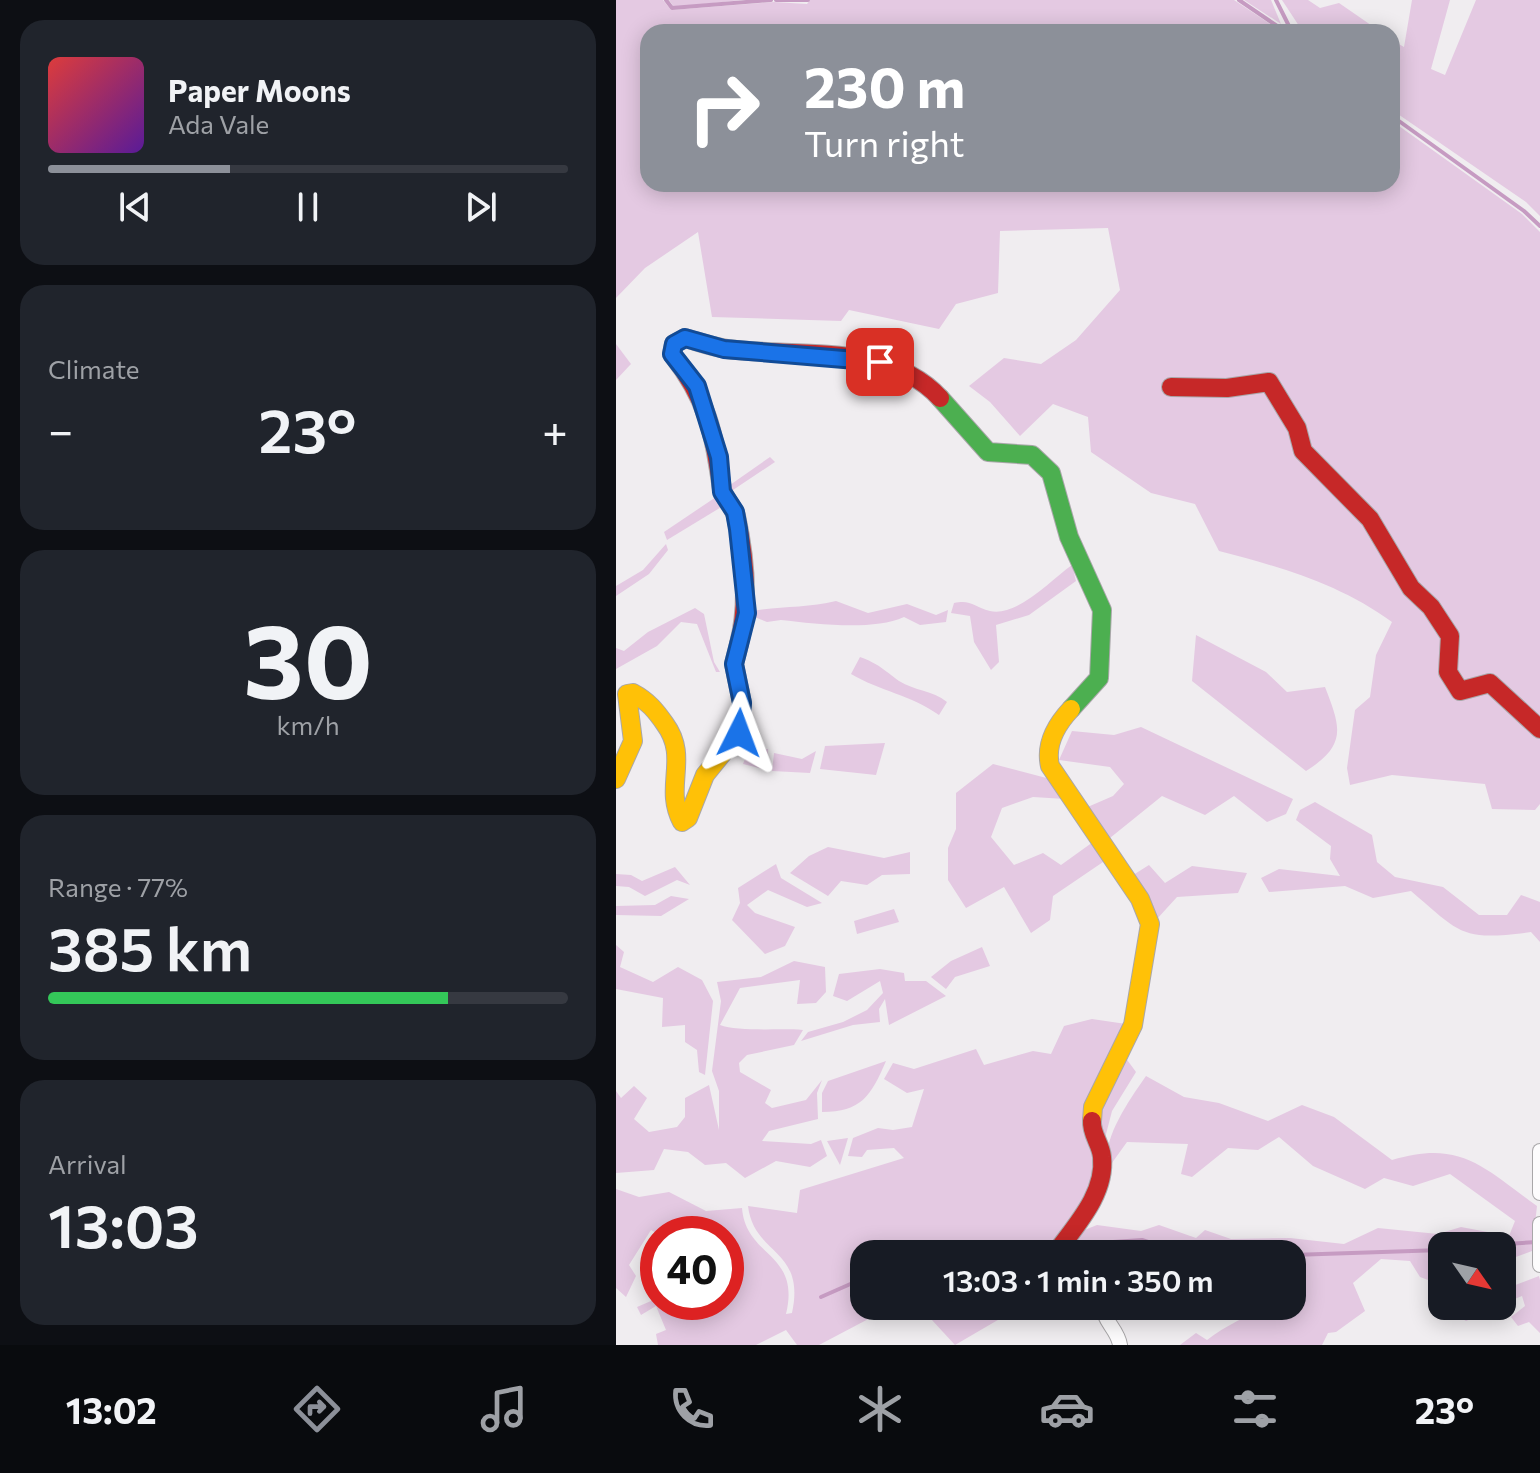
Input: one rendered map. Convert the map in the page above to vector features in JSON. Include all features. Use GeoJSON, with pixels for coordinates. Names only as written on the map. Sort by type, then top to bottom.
{"type":"FeatureCollection","features":[{"type":"Feature","properties":{"kind":"street"},"geometry":{"type":"LineString","coordinates":[[616,779],[630,754],[633,741],[627,694],[633,693],[656,708],[676,738],[678,748],[672,782],[676,814],[682,822],[688,818],[705,775],[735,742],[742,716],[741,691],[734,664],[747,613],[735,512],[722,492],[719,457],[704,403],[697,386],[672,354],[674,344],[685,338],[724,349],[880,362],[910,373],[936,394],[988,452],[996,455],[1016,452],[1032,455],[1041,461],[1051,473],[1069,537],[1102,610],[1099,678],[1057,724],[1047,753],[1050,766],[1116,868],[1135,888],[1150,924],[1133,1025],[1093,1107],[1091,1129],[1100,1143],[1103,1161],[1098,1185],[1090,1206],[1065,1240]]}},
{"type":"Feature","properties":{"kind":"street"},"geometry":{"type":"LineString","coordinates":[[1171,387],[1227,388],[1269,382],[1297,428],[1303,451],[1370,519],[1411,588],[1431,607],[1450,636],[1448,672],[1460,691],[1490,683],[1540,729]]}},
{"type":"Feature","properties":{"kind":"street"},"geometry":{"type":"LineString","coordinates":[[1540,1151],[1540,1193]]}},
{"type":"Feature","properties":{"kind":"street"},"geometry":{"type":"LineString","coordinates":[[1540,1224],[1540,1265]]}},
{"type":"Feature","properties":{"kind":"street"},"geometry":{"type":"LineString","coordinates":[[1106,1320],[1119,1336],[1120,1345]]}},
{"type":"Feature","properties":{"kind":"shaded area"},"geometry":{"type":"Polygon","coordinates":[[[616,0],[663,0],[671,10],[774,2],[807,4],[810,0],[1234,0],[1270,24],[640,24],[640,192],[1400,192],[1400,127],[1522,214],[1540,232],[1540,804],[1535,810],[1492,809],[1485,784],[1392,775],[1350,785],[1347,768],[1355,710],[1370,697],[1376,655],[1392,622],[1331,587],[1287,570],[1219,551],[1195,504],[1151,493],[1091,452],[1088,417],[1053,404],[1020,436],[990,402],[969,386],[1004,358],[1041,364],[1076,340],[1120,290],[1108,228],[1000,231],[998,293],[956,304],[939,329],[849,310],[841,321],[712,317],[698,232],[645,268],[616,298],[616,0]]]}},
{"type":"Feature","properties":{"kind":"shaded area"},"geometry":{"type":"Polygon","coordinates":[[[669,0],[742,0],[674,7],[669,0]]]}},
{"type":"Feature","properties":{"kind":"shaded area"},"geometry":{"type":"Polygon","coordinates":[[[1244,0],[1271,0],[1281,24],[1244,0]]]}},
{"type":"Feature","properties":{"kind":"shaded area"},"geometry":{"type":"Polygon","coordinates":[[[1282,0],[1308,0],[1320,8],[1339,3],[1369,24],[1298,24],[1282,0]]]}},
{"type":"Feature","properties":{"kind":"shaded area"},"geometry":{"type":"Polygon","coordinates":[[[1412,0],[1450,0],[1431,69],[1445,75],[1476,0],[1540,0],[1540,216],[1526,202],[1400,115],[1400,45],[1404,47],[1412,0]]]}},
{"type":"Feature","properties":{"kind":"shaded area"},"geometry":{"type":"Polygon","coordinates":[[[616,344],[631,364],[616,380],[616,344]]]}},
{"type":"Feature","properties":{"kind":"shaded area"},"geometry":{"type":"Polygon","coordinates":[[[770,457],[775,462],[730,492],[730,485],[770,457]]]}},
{"type":"Feature","properties":{"kind":"shaded area"},"geometry":{"type":"Polygon","coordinates":[[[719,495],[723,506],[667,540],[664,532],[719,495]]]}},
{"type":"Feature","properties":{"kind":"shaded area"},"geometry":{"type":"Polygon","coordinates":[[[666,544],[668,550],[649,574],[616,596],[616,586],[643,570],[666,544]]]}},
{"type":"Feature","properties":{"kind":"shaded area"},"geometry":{"type":"Polygon","coordinates":[[[1072,565],[1076,581],[1029,615],[996,625],[999,662],[991,670],[974,642],[970,616],[951,613],[954,603],[969,603],[990,611],[1011,608],[1033,596],[1072,565]]]}},
{"type":"Feature","properties":{"kind":"shaded area"},"geometry":{"type":"Polygon","coordinates":[[[836,601],[868,613],[907,604],[936,615],[948,610],[946,622],[920,625],[904,617],[877,624],[844,625],[781,620],[767,622],[752,616],[753,611],[836,601]]]}},
{"type":"Feature","properties":{"kind":"shaded area"},"geometry":{"type":"Polygon","coordinates":[[[695,608],[704,614],[714,662],[720,672],[716,672],[697,624],[681,622],[657,646],[616,669],[616,648],[624,651],[648,632],[695,608]]]}},
{"type":"Feature","properties":{"kind":"shaded area"},"geometry":{"type":"Polygon","coordinates":[[[1196,635],[1266,672],[1287,692],[1325,687],[1337,725],[1337,735],[1329,753],[1306,771],[1192,681],[1196,635]]]}},
{"type":"Feature","properties":{"kind":"shaded area"},"geometry":{"type":"Polygon","coordinates":[[[860,657],[899,681],[947,702],[939,715],[851,674],[860,657]]]}},
{"type":"Feature","properties":{"kind":"shaded area"},"geometry":{"type":"Polygon","coordinates":[[[1141,727],[1293,799],[1286,814],[1267,822],[1234,796],[1205,815],[1162,796],[1105,842],[1083,809],[1113,796],[1124,784],[1110,767],[1059,760],[1072,731],[1114,735],[1141,727]]]}},
{"type":"Feature","properties":{"kind":"shaded area"},"geometry":{"type":"Polygon","coordinates":[[[885,743],[876,775],[820,769],[825,746],[885,743]]]}},
{"type":"Feature","properties":{"kind":"shaded area"},"geometry":{"type":"Polygon","coordinates":[[[749,749],[768,749],[767,770],[743,764],[749,749]]]}},
{"type":"Feature","properties":{"kind":"shaded area"},"geometry":{"type":"Polygon","coordinates":[[[816,751],[810,773],[772,771],[774,753],[802,759],[816,751]]]}},
{"type":"Feature","properties":{"kind":"shaded area"},"geometry":{"type":"Polygon","coordinates":[[[993,764],[1054,780],[1065,799],[1033,797],[1002,808],[991,837],[1014,865],[1043,853],[1061,865],[1093,842],[1106,860],[1053,896],[1050,920],[1031,933],[1004,887],[966,908],[948,880],[948,848],[956,829],[956,793],[993,764]]]}},
{"type":"Feature","properties":{"kind":"shaded area"},"geometry":{"type":"Polygon","coordinates":[[[1315,802],[1372,835],[1377,862],[1395,877],[1443,887],[1479,915],[1507,915],[1521,895],[1540,902],[1540,942],[1531,932],[1490,936],[1464,931],[1453,926],[1411,891],[1373,898],[1345,886],[1269,892],[1261,878],[1279,869],[1340,876],[1330,859],[1331,846],[1296,820],[1300,810],[1315,802]]]}},
{"type":"Feature","properties":{"kind":"shaded area"},"geometry":{"type":"Polygon","coordinates":[[[828,847],[884,858],[910,852],[910,874],[882,875],[867,885],[841,881],[828,896],[790,873],[809,856],[828,847]]]}},
{"type":"Feature","properties":{"kind":"shaded area"},"geometry":{"type":"Polygon","coordinates":[[[776,864],[781,878],[822,903],[807,907],[768,890],[747,905],[755,913],[795,927],[785,946],[765,954],[732,920],[740,903],[738,888],[776,864]]]}},
{"type":"Feature","properties":{"kind":"shaded area"},"geometry":{"type":"Polygon","coordinates":[[[1149,865],[1165,883],[1192,866],[1247,873],[1238,893],[1177,897],[1156,920],[1130,877],[1149,865]]]}},
{"type":"Feature","properties":{"kind":"shaded area"},"geometry":{"type":"Polygon","coordinates":[[[675,867],[690,885],[677,880],[645,896],[629,887],[616,886],[616,874],[631,875],[642,881],[675,867]]]}},
{"type":"Feature","properties":{"kind":"shaded area"},"geometry":{"type":"Polygon","coordinates":[[[671,896],[689,899],[661,916],[616,915],[616,906],[655,905],[671,896]]]}},
{"type":"Feature","properties":{"kind":"shaded area"},"geometry":{"type":"Polygon","coordinates":[[[894,909],[899,922],[857,934],[854,921],[894,909]]]}},
{"type":"Feature","properties":{"kind":"shaded area"},"geometry":{"type":"Polygon","coordinates":[[[616,945],[624,952],[620,967],[653,982],[678,967],[702,980],[713,1001],[705,1075],[699,1072],[697,1050],[685,1042],[685,1025],[662,1027],[663,998],[616,989],[616,945]]]}},
{"type":"Feature","properties":{"kind":"shaded area"},"geometry":{"type":"Polygon","coordinates":[[[982,947],[990,966],[955,977],[946,989],[931,977],[951,961],[982,947]]]}},
{"type":"Feature","properties":{"kind":"shaded area"},"geometry":{"type":"Polygon","coordinates":[[[794,961],[825,967],[826,992],[816,1003],[797,1004],[800,980],[740,988],[720,1025],[803,1030],[794,1045],[747,1055],[739,1063],[740,1072],[771,1090],[765,1103],[772,1108],[806,1100],[822,1080],[817,1093],[818,1119],[769,1131],[762,1141],[811,1144],[821,1140],[827,1156],[810,1167],[776,1161],[745,1178],[726,1163],[705,1165],[688,1152],[664,1149],[654,1170],[616,1173],[616,1091],[621,1098],[634,1086],[647,1098],[634,1119],[649,1132],[677,1127],[685,1117],[685,1098],[709,1085],[719,1130],[719,1091],[712,1071],[721,1001],[717,982],[761,977],[794,961]]]}},
{"type":"Feature","properties":{"kind":"shaded area"},"geometry":{"type":"Polygon","coordinates":[[[880,969],[904,973],[905,981],[926,981],[946,996],[889,1025],[885,999],[879,1009],[880,1022],[853,1025],[801,1041],[808,1032],[843,1022],[867,1010],[883,993],[880,981],[847,1001],[833,996],[839,974],[880,969]]]}},
{"type":"Feature","properties":{"kind":"shaded area"},"geometry":{"type":"Polygon","coordinates":[[[1092,1019],[1126,1024],[1097,1079],[1094,1186],[1058,1240],[850,1240],[850,1320],[866,1320],[819,1345],[797,1345],[786,1330],[756,1345],[658,1345],[656,1334],[666,1330],[662,1320],[744,1320],[744,1216],[753,1237],[780,1266],[786,1278],[789,1294],[786,1314],[792,1313],[792,1276],[786,1264],[759,1235],[748,1206],[797,1213],[800,1190],[904,1158],[894,1148],[867,1150],[862,1157],[848,1156],[853,1138],[878,1128],[893,1130],[912,1127],[924,1089],[907,1093],[884,1079],[893,1063],[914,1069],[976,1049],[984,1065],[1033,1051],[1051,1054],[1064,1026],[1092,1019]]]}},
{"type":"Feature","properties":{"kind":"shaded area"},"geometry":{"type":"Polygon","coordinates":[[[1122,1053],[1136,1072],[1112,1111],[1104,1142],[1095,1107],[1122,1053]]]}},
{"type":"Feature","properties":{"kind":"shaded area"},"geometry":{"type":"Polygon","coordinates":[[[886,1061],[863,1100],[846,1109],[822,1112],[822,1093],[828,1081],[886,1061]]]}},
{"type":"Feature","properties":{"kind":"shaded area"},"geometry":{"type":"Polygon","coordinates":[[[1146,1076],[1184,1097],[1219,1103],[1268,1121],[1302,1105],[1334,1117],[1392,1160],[1416,1154],[1454,1155],[1486,1169],[1537,1206],[1532,1251],[1516,1257],[1516,1232],[1511,1232],[1515,1221],[1450,1174],[1413,1186],[1384,1178],[1365,1189],[1313,1166],[1279,1137],[1258,1150],[1228,1148],[1192,1177],[1181,1174],[1188,1144],[1127,1142],[1109,1167],[1109,1145],[1126,1107],[1146,1076]]]}},
{"type":"Feature","properties":{"kind":"shaded area"},"geometry":{"type":"Polygon","coordinates":[[[848,1138],[840,1165],[827,1141],[848,1138]]]}},
{"type":"Feature","properties":{"kind":"shaded area"},"geometry":{"type":"Polygon","coordinates":[[[616,1189],[639,1197],[669,1192],[706,1211],[742,1208],[744,1216],[640,1216],[640,1248],[629,1265],[636,1276],[626,1297],[616,1288],[616,1189]]]}},
{"type":"Feature","properties":{"kind":"shaded area"},"geometry":{"type":"Polygon","coordinates":[[[1097,1225],[1141,1231],[1159,1225],[1196,1238],[1205,1230],[1231,1239],[1290,1238],[1344,1244],[1378,1228],[1428,1233],[1428,1280],[1420,1277],[1410,1261],[1381,1259],[1353,1283],[1365,1311],[1336,1332],[1328,1333],[1322,1345],[1180,1345],[1196,1333],[1207,1340],[1239,1320],[1306,1320],[1306,1240],[1076,1240],[1082,1231],[1097,1225]]]}},
{"type":"Feature","properties":{"kind":"shaded area"},"geometry":{"type":"Polygon","coordinates":[[[1461,1227],[1488,1232],[1445,1232],[1461,1227]]]}},
{"type":"Feature","properties":{"kind":"shaded area"},"geometry":{"type":"Polygon","coordinates":[[[1539,1276],[1540,1333],[1529,1322],[1518,1326],[1513,1320],[1525,1306],[1522,1296],[1516,1298],[1516,1285],[1539,1276]]]}},
{"type":"Feature","properties":{"kind":"shaded area"},"geometry":{"type":"Polygon","coordinates":[[[932,1320],[998,1320],[955,1345],[932,1320]]]}},
{"type":"Feature","properties":{"kind":"waterway"},"geometry":{"type":"LineString","coordinates":[[666,0],[672,8],[771,0]]}},
{"type":"Feature","properties":{"kind":"waterway"},"geometry":{"type":"LineString","coordinates":[[776,0],[808,0]]}},
{"type":"Feature","properties":{"kind":"waterway"},"geometry":{"type":"LineString","coordinates":[[1239,0],[1274,24]]}},
{"type":"Feature","properties":{"kind":"waterway"},"geometry":{"type":"LineString","coordinates":[[1276,0],[1288,24]]}},
{"type":"Feature","properties":{"kind":"waterway"},"geometry":{"type":"LineString","coordinates":[[1400,122],[1524,211],[1540,226]]}},
{"type":"Feature","properties":{"kind":"waterway"},"geometry":{"type":"LineString","coordinates":[[1516,1243],[1537,1242]]}},
{"type":"Feature","properties":{"kind":"waterway"},"geometry":{"type":"LineString","coordinates":[[1306,1255],[1428,1250]]}},
{"type":"Feature","properties":{"kind":"waterway"},"geometry":{"type":"LineString","coordinates":[[821,1297],[850,1284]]}},
{"type":"Feature","properties":{"kind":"traffic: fast"},"geometry":{"type":"LineString","coordinates":[[940,398],[988,452],[1032,455],[1051,473],[1069,537],[1102,610],[1099,678],[1071,709]]}},
{"type":"Feature","properties":{"kind":"traffic: slow"},"geometry":{"type":"LineString","coordinates":[[616,779],[633,741],[627,694],[633,693],[655,711],[672,737],[676,749],[677,809],[682,822],[688,818],[705,775],[739,733],[742,703],[734,664],[739,644]]}},
{"type":"Feature","properties":{"kind":"traffic: slow"},"geometry":{"type":"LineString","coordinates":[[1071,709],[1053,735],[1049,750],[1050,766],[1140,899],[1150,924],[1133,1025],[1093,1107],[1092,1121]]}},
{"type":"Feature","properties":{"kind":"traffic: jam"},"geometry":{"type":"LineString","coordinates":[[739,644],[745,580],[736,516],[723,493],[708,418],[694,387],[672,354],[674,344],[685,338],[727,349],[868,360],[895,368],[919,380],[940,398]]}},
{"type":"Feature","properties":{"kind":"traffic: jam"},"geometry":{"type":"LineString","coordinates":[[1171,387],[1227,388],[1269,382],[1297,428],[1303,451],[1370,519],[1411,588],[1431,607],[1450,636],[1448,672],[1460,691],[1490,683],[1540,729]]}},
{"type":"Feature","properties":{"kind":"traffic: jam"},"geometry":{"type":"LineString","coordinates":[[1066,1240],[1088,1209],[1102,1171],[1102,1157],[1092,1121]]}},
{"type":"Feature","properties":{"kind":"route"},"geometry":{"type":"LineString","coordinates":[[739,733],[742,703],[734,664],[747,613],[742,551],[735,512],[722,492],[719,457],[704,403],[697,386],[672,354],[674,344],[685,338],[698,339],[724,349],[880,362]]}}]}
